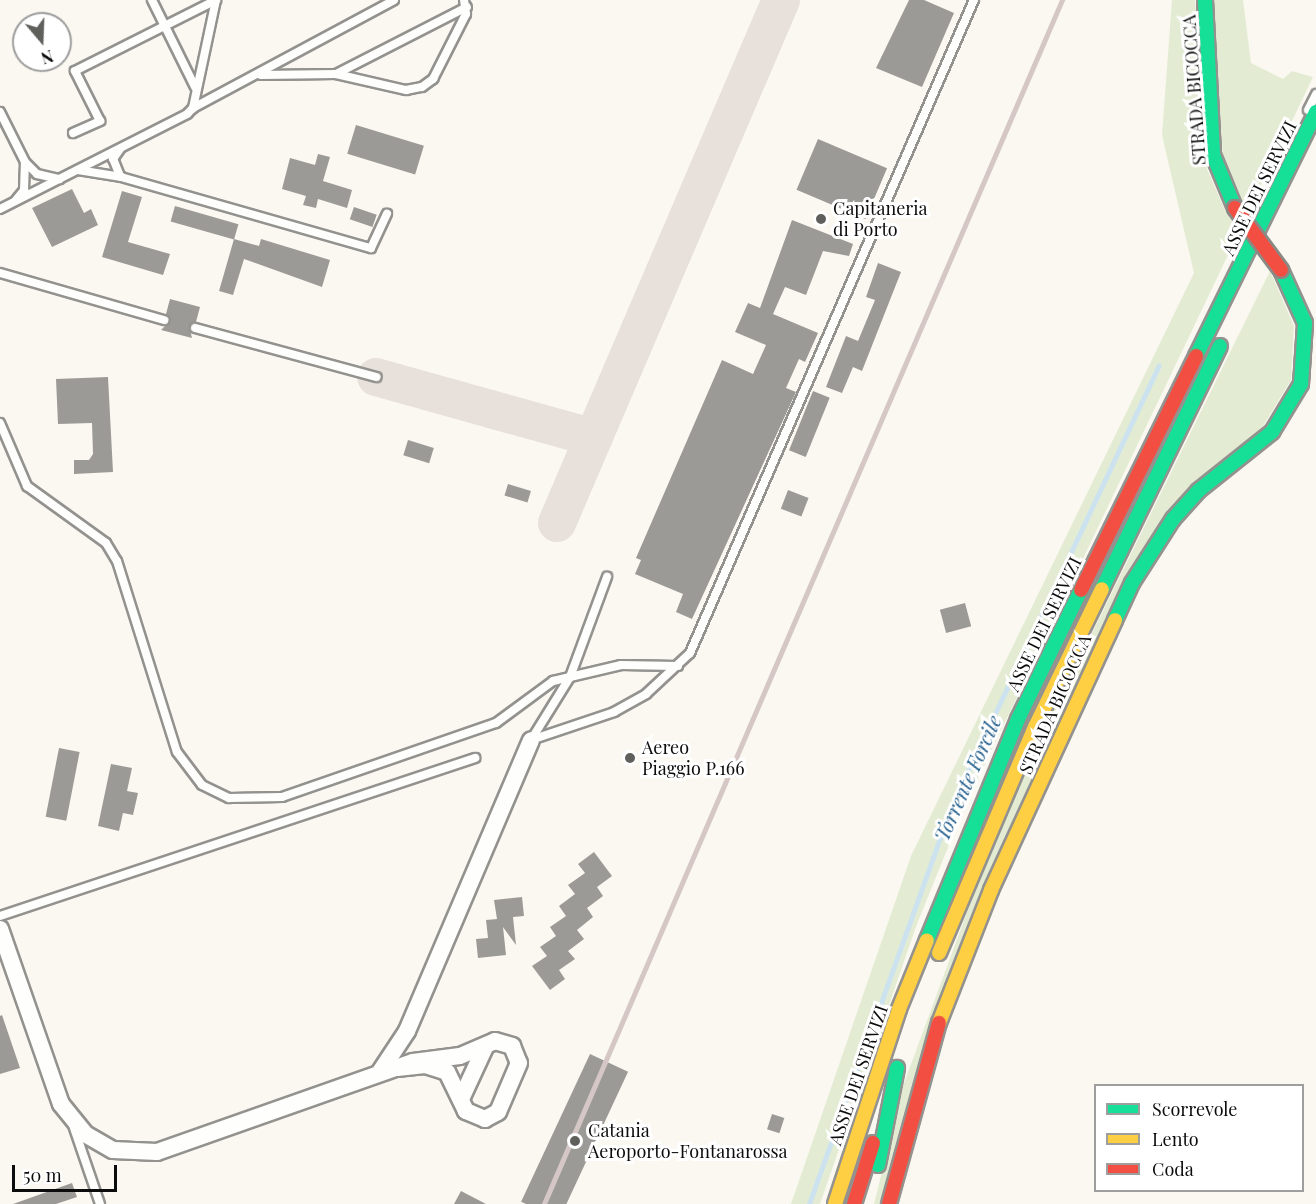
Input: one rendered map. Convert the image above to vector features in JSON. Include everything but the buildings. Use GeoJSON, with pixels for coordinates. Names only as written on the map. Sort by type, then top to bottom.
{"type":"FeatureCollection","features":[{"type":"Feature","properties":{"kind":"main road","name":"STRADA BICOCCA"},"geometry":{"type":"LineString","coordinates":[[889,1204],[917,1094],[963,963],[1124,599],[1147,554],[1173,519],[1198,491],[1272,432],[1301,384],[1305,323],[1281,270],[1235,208],[1214,155],[1205,0]]}},
{"type":"Feature","properties":{"kind":"main road","name":"ASSE DEI SERVIZI"},"geometry":{"type":"LineString","coordinates":[[833,1204],[899,1009],[1018,719],[1316,111]]}},
{"type":"Feature","properties":{"kind":"main road","name":"ASSE DEI SERVIZI"},"geometry":{"type":"LineString","coordinates":[[1259,266],[1275,234]]}},
{"type":"Feature","properties":{"kind":"main road","name":"ASSE DEI SERVIZI"},"geometry":{"type":"LineString","coordinates":[[931,972],[1035,727],[1228,329]]}},
{"type":"Feature","properties":{"kind":"main road","name":"ASSE DEI SERVIZI"},"geometry":{"type":"LineString","coordinates":[[854,1204],[899,1063],[868,1204]]}},
{"type":"Feature","properties":{"kind":"street"},"geometry":{"type":"LineString","coordinates":[[377,1075],[392,1059],[407,1031],[531,740]]}},
{"type":"Feature","properties":{"kind":"street"},"geometry":{"type":"LineString","coordinates":[[0,929],[61,1104],[72,1122],[113,1150],[157,1152],[397,1068],[426,1058],[460,1056],[486,1045],[504,1042],[517,1054],[519,1063],[498,1112],[478,1119],[466,1111],[453,1079],[438,1066],[397,1068]]}},
{"type":"Feature","properties":{"kind":"street"},"geometry":{"type":"LineString","coordinates":[[462,1097],[486,1045]]}},
{"type":"Feature","properties":{"kind":"lane"},"geometry":{"type":"LineString","coordinates":[[152,0],[195,87]]}},
{"type":"Feature","properties":{"kind":"lane"},"geometry":{"type":"LineString","coordinates":[[73,133],[100,121],[75,71],[216,0]]}},
{"type":"Feature","properties":{"kind":"lane"},"geometry":{"type":"LineString","coordinates":[[193,108],[195,87],[216,0]]}},
{"type":"Feature","properties":{"kind":"lane"},"geometry":{"type":"LineString","coordinates":[[261,75],[269,65],[394,0]]}},
{"type":"Feature","properties":{"kind":"lane"},"geometry":{"type":"LineString","coordinates":[[531,740],[614,712],[646,694],[678,666],[698,636],[974,0]]}},
{"type":"Feature","properties":{"kind":"lane"},"geometry":{"type":"LineString","coordinates":[[336,74],[466,4]]}},
{"type":"Feature","properties":{"kind":"lane"},"geometry":{"type":"LineString","coordinates":[[0,209],[261,75],[336,74],[406,90],[422,87],[433,79],[466,4]]}},
{"type":"Feature","properties":{"kind":"lane"},"geometry":{"type":"LineString","coordinates":[[1283,179],[1290,146],[1316,94]]}},
{"type":"Feature","properties":{"kind":"lane"},"geometry":{"type":"LineString","coordinates":[[0,112],[25,162],[45,178],[62,178]]}},
{"type":"Feature","properties":{"kind":"lane"},"geometry":{"type":"LineString","coordinates":[[121,177],[113,159],[123,147]]}},
{"type":"Feature","properties":{"kind":"lane"},"geometry":{"type":"LineString","coordinates":[[11,204],[24,190],[25,162]]}},
{"type":"Feature","properties":{"kind":"lane"},"geometry":{"type":"LineString","coordinates":[[78,170],[121,177],[370,248],[387,213]]}},
{"type":"Feature","properties":{"kind":"lane"},"geometry":{"type":"LineString","coordinates":[[0,273],[164,320]]}},
{"type":"Feature","properties":{"kind":"lane"},"geometry":{"type":"LineString","coordinates":[[195,328],[376,377]]}},
{"type":"Feature","properties":{"kind":"lane"},"geometry":{"type":"LineString","coordinates":[[0,423],[27,486],[106,543],[117,561],[177,752],[202,785],[229,798],[282,797],[496,723],[544,685],[570,677],[621,665],[678,666]]}},
{"type":"Feature","properties":{"kind":"lane"},"geometry":{"type":"LineString","coordinates":[[531,740],[570,677],[607,576]]}},
{"type":"Feature","properties":{"kind":"lane"},"geometry":{"type":"LineString","coordinates":[[0,916],[475,758]]}},
{"type":"Feature","properties":{"kind":"lane"},"geometry":{"type":"LineString","coordinates":[[72,1122],[100,1204]]}},
{"type":"Feature","properties":{"kind":"green space"},"geometry":{"type":"Polygon","coordinates":[[[1172,0],[1195,0],[1207,169],[1227,215],[1212,0],[1243,0],[1251,63],[1283,79],[1292,71],[1313,77],[963,810],[917,924],[820,1204],[791,1204],[911,856],[1194,273],[1162,135],[1172,0]]]}},
{"type":"Feature","properties":{"kind":"green space"},"geometry":{"type":"Polygon","coordinates":[[[1270,271],[1294,326],[1291,380],[1263,426],[1167,513],[932,1019],[880,1204],[874,1204],[903,1086],[977,885],[1043,733],[1270,271]]]}},
{"type":"Feature","properties":{"kind":"waterway","name":"Torrente Forcile"},"geometry":{"type":"LineString","coordinates":[[809,1204],[952,805],[1159,366]]}},
{"type":"Feature","properties":{"kind":"taxiway"},"geometry":{"type":"LineString","coordinates":[[557,523],[781,0]]}},
{"type":"Feature","properties":{"kind":"taxiway"},"geometry":{"type":"LineString","coordinates":[[376,377],[594,438]]}},
{"type":"Feature","properties":{"kind":"railway"},"geometry":{"type":"LineString","coordinates":[[544,1204],[1062,0]]}},
{"type":"Feature","properties":{"kind":"traffic: fast"},"geometry":{"type":"LineString","coordinates":[[1205,0],[1213,155],[1235,208]]}},
{"type":"Feature","properties":{"kind":"traffic: fast"},"geometry":{"type":"LineString","coordinates":[[1196,356],[1316,112]]}},
{"type":"Feature","properties":{"kind":"traffic: fast"},"geometry":{"type":"LineString","coordinates":[[1115,620],[1132,583],[1173,519],[1198,491],[1272,432],[1301,384],[1305,323],[1281,270]]}},
{"type":"Feature","properties":{"kind":"traffic: fast"},"geometry":{"type":"LineString","coordinates":[[1102,589],[1220,346]]}},
{"type":"Feature","properties":{"kind":"traffic: fast"},"geometry":{"type":"LineString","coordinates":[[927,940],[1018,719],[1081,590]]}},
{"type":"Feature","properties":{"kind":"traffic: fast"},"geometry":{"type":"LineString","coordinates":[[878,1165],[897,1068]]}},
{"type":"Feature","properties":{"kind":"traffic: slow"},"geometry":{"type":"LineString","coordinates":[[939,953],[1035,727],[1102,589]]}},
{"type":"Feature","properties":{"kind":"traffic: slow"},"geometry":{"type":"LineString","coordinates":[[939,1023],[991,890],[1115,620]]}},
{"type":"Feature","properties":{"kind":"traffic: slow"},"geometry":{"type":"LineString","coordinates":[[835,1204],[899,1009],[927,940]]}},
{"type":"Feature","properties":{"kind":"traffic: jam"},"geometry":{"type":"LineString","coordinates":[[1235,208],[1281,270]]}},
{"type":"Feature","properties":{"kind":"traffic: jam"},"geometry":{"type":"LineString","coordinates":[[1081,590],[1196,356]]}},
{"type":"Feature","properties":{"kind":"traffic: jam"},"geometry":{"type":"LineString","coordinates":[[889,1204],[939,1023]]}},
{"type":"Feature","properties":{"kind":"traffic: jam"},"geometry":{"type":"LineString","coordinates":[[854,1204],[873,1143]]}},
{"type":"Feature","properties":{"kind":"place","name":"Capitaneria di Porto"},"geometry":{"type":"Point","coordinates":[821,219]}},
{"type":"Feature","properties":{"kind":"place","name":"Aereo Piaggio P.166"},"geometry":{"type":"Point","coordinates":[630,758]}},
{"type":"Feature","properties":{"kind":"place","name":"Catania Aeroporto-Fontanarossa"},"geometry":{"type":"Point","coordinates":[575,1141]}}]}
